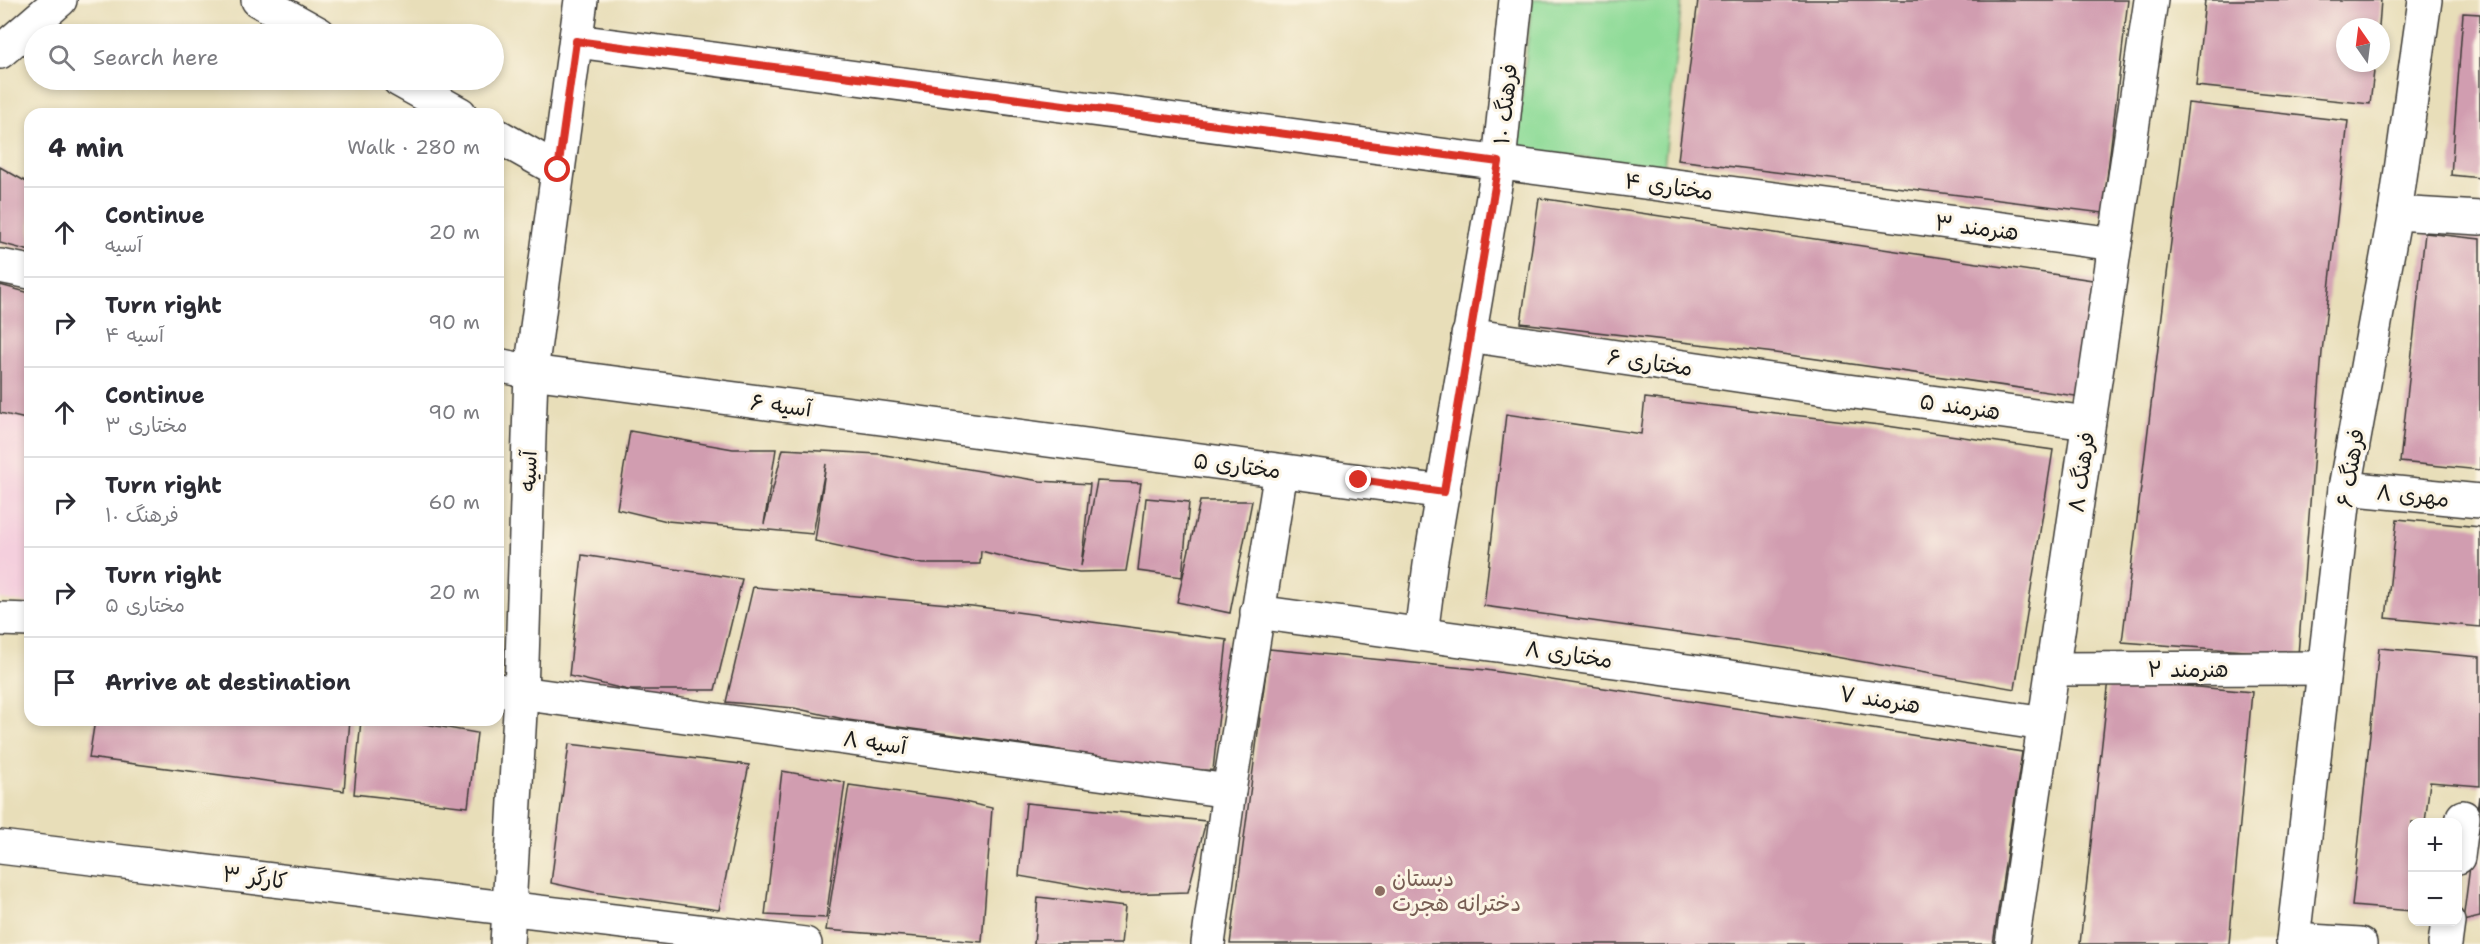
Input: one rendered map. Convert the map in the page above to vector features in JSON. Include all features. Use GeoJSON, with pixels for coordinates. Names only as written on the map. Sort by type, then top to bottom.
{"type":"FeatureCollection","features":[{"type":"Feature","properties":{"kind":"street"},"geometry":{"type":"LineString","coordinates":[[32,24],[60,0]]}},
{"type":"Feature","properties":{"kind":"street"},"geometry":{"type":"LineString","coordinates":[[258,0],[301,24]]}},
{"type":"Feature","properties":{"kind":"street","name":"آسیه"},"geometry":{"type":"LineString","coordinates":[[507,944],[511,907],[510,692],[531,372],[582,0]]}},
{"type":"Feature","properties":{"kind":"street","name":"فرهنگ ۱۰"},"geometry":{"type":"LineString","coordinates":[[1421,634],[1430,565],[1444,492],[1468,335],[1499,162],[1516,0]]}},
{"type":"Feature","properties":{"kind":"street","name":"فرهنگ ۸"},"geometry":{"type":"LineString","coordinates":[[2012,944],[2151,0]]}},
{"type":"Feature","properties":{"kind":"street","name":"فرهنگ ۶"},"geometry":{"type":"LineString","coordinates":[[2290,942],[2345,488],[2395,213],[2425,0]]}},
{"type":"Feature","properties":{"kind":"street"},"geometry":{"type":"LineString","coordinates":[[0,52],[24,31]]}},
{"type":"Feature","properties":{"kind":"street","name":"مختاری ۴"},"geometry":{"type":"LineString","coordinates":[[576,41],[1035,104],[1499,162],[1839,210]]}},
{"type":"Feature","properties":{"kind":"street"},"geometry":{"type":"LineString","coordinates":[[410,95],[444,108]]}},
{"type":"Feature","properties":{"kind":"street"},"geometry":{"type":"LineString","coordinates":[[504,139],[558,170]]}},
{"type":"Feature","properties":{"kind":"street","name":"هنرمند ۳"},"geometry":{"type":"LineString","coordinates":[[1839,210],[2115,244]]}},
{"type":"Feature","properties":{"kind":"street"},"geometry":{"type":"LineString","coordinates":[[2395,213],[2480,218]]}},
{"type":"Feature","properties":{"kind":"street"},"geometry":{"type":"LineString","coordinates":[[0,266],[24,271]]}},
{"type":"Feature","properties":{"kind":"street","name":"مختاری ۶"},"geometry":{"type":"LineString","coordinates":[[1468,335],[1832,389]]}},
{"type":"Feature","properties":{"kind":"street","name":"آسیه ۶"},"geometry":{"type":"LineString","coordinates":[[504,366],[531,372],[1030,438]]}},
{"type":"Feature","properties":{"kind":"street","name":"هنرمند ۵"},"geometry":{"type":"LineString","coordinates":[[1832,389],[2088,423]]}},
{"type":"Feature","properties":{"kind":"street","name":"مختاری ۵"},"geometry":{"type":"LineString","coordinates":[[1030,438],[1444,492]]}},
{"type":"Feature","properties":{"kind":"street"},"geometry":{"type":"LineString","coordinates":[[1208,944],[1229,790],[1281,471]]}},
{"type":"Feature","properties":{"kind":"street","name":"مهری ۸"},"geometry":{"type":"LineString","coordinates":[[2345,488],[2480,501]]}},
{"type":"Feature","properties":{"kind":"street","name":"مختاری ۸"},"geometry":{"type":"LineString","coordinates":[[1257,612],[1717,675]]}},
{"type":"Feature","properties":{"kind":"street"},"geometry":{"type":"LineString","coordinates":[[0,618],[24,620]]}},
{"type":"Feature","properties":{"kind":"street","name":"هنرمند ۲"},"geometry":{"type":"LineString","coordinates":[[2052,669],[2324,668]]}},
{"type":"Feature","properties":{"kind":"street","name":"هنرمند ۷"},"geometry":{"type":"LineString","coordinates":[[1717,675],[2044,724]]}},
{"type":"Feature","properties":{"kind":"street","name":"آسیه ۸"},"geometry":{"type":"LineString","coordinates":[[510,692],[1229,790]]}},
{"type":"Feature","properties":{"kind":"street"},"geometry":{"type":"LineString","coordinates":[[2462,824],[2463,817]]}},
{"type":"Feature","properties":{"kind":"street","name":"کارگر ۳"},"geometry":{"type":"LineString","coordinates":[[0,847],[805,944]]}},
{"type":"Feature","properties":{"kind":"street"},"geometry":{"type":"LineString","coordinates":[[2445,944],[2447,926]]}},
{"type":"Feature","properties":{"kind":"street"},"geometry":{"type":"LineString","coordinates":[[2290,942],[2360,944]]}},
{"type":"Feature","properties":{"kind":"shaded area"},"geometry":{"type":"Polygon","coordinates":[[[0,285],[24,291],[24,603],[0,599],[0,285]]]}},
{"type":"Feature","properties":{"kind":"green space"},"geometry":{"type":"Polygon","coordinates":[[[1532,0],[1682,0],[1664,167],[1516,149],[1532,0]]]}},
{"type":"Feature","properties":{"kind":"building"},"geometry":{"type":"Polygon","coordinates":[[[1698,0],[2128,0],[2103,213],[1678,160],[1698,0]]]}},
{"type":"Feature","properties":{"kind":"building"},"geometry":{"type":"Polygon","coordinates":[[[2205,0],[2381,0],[2380,18],[2336,18],[2336,72],[2374,72],[2370,104],[2196,86],[2205,0]]]}},
{"type":"Feature","properties":{"kind":"building"},"geometry":{"type":"Polygon","coordinates":[[[2463,13],[2480,14],[2480,178],[2451,175],[2463,13]]]}},
{"type":"Feature","properties":{"kind":"building"},"geometry":{"type":"Polygon","coordinates":[[[2188,103],[2348,121],[2322,352],[2298,655],[2122,642],[2188,103]]]}},
{"type":"Feature","properties":{"kind":"building"},"geometry":{"type":"Polygon","coordinates":[[[0,167],[24,181],[24,249],[0,243],[0,167]]]}},
{"type":"Feature","properties":{"kind":"building"},"geometry":{"type":"Polygon","coordinates":[[[1539,198],[2099,281],[2082,397],[1775,353],[1521,323],[1539,198]]]}},
{"type":"Feature","properties":{"kind":"building"},"geometry":{"type":"Polygon","coordinates":[[[2425,233],[2480,239],[2480,470],[2400,462],[2425,233]]]}},
{"type":"Feature","properties":{"kind":"building"},"geometry":{"type":"Polygon","coordinates":[[[0,285],[24,291],[24,419],[0,413],[0,285]]]}},
{"type":"Feature","properties":{"kind":"building"},"geometry":{"type":"Polygon","coordinates":[[[1645,398],[1880,425],[2053,450],[2015,689],[1785,648],[1484,606],[1506,414],[1641,434],[1645,398]]]}},
{"type":"Feature","properties":{"kind":"building"},"geometry":{"type":"Polygon","coordinates":[[[630,431],[733,449],[776,449],[764,524],[783,449],[879,454],[1040,481],[1090,484],[1081,566],[1097,481],[1141,483],[1126,571],[1079,572],[1028,563],[981,551],[980,564],[922,564],[815,541],[826,464],[813,534],[667,521],[617,509],[630,431]]]}},
{"type":"Feature","properties":{"kind":"building"},"geometry":{"type":"Polygon","coordinates":[[[1146,498],[1189,502],[1182,577],[1138,571],[1146,498]]]}},
{"type":"Feature","properties":{"kind":"building"},"geometry":{"type":"Polygon","coordinates":[[[1200,501],[1252,501],[1230,613],[1177,602],[1200,501]]]}},
{"type":"Feature","properties":{"kind":"building"},"geometry":{"type":"Polygon","coordinates":[[[2397,519],[2480,527],[2480,627],[2386,618],[2397,519]]]}},
{"type":"Feature","properties":{"kind":"building"},"geometry":{"type":"Polygon","coordinates":[[[582,555],[742,579],[715,690],[628,690],[569,676],[582,555]]]}},
{"type":"Feature","properties":{"kind":"building"},"geometry":{"type":"Polygon","coordinates":[[[753,587],[972,606],[1227,640],[1213,770],[1160,771],[1049,748],[848,720],[794,708],[726,702],[753,587]]]}},
{"type":"Feature","properties":{"kind":"building"},"geometry":{"type":"Polygon","coordinates":[[[2379,648],[2480,657],[2480,786],[2430,782],[2426,818],[2408,818],[2408,911],[2352,906],[2379,648]]]}},
{"type":"Feature","properties":{"kind":"building"},"geometry":{"type":"Polygon","coordinates":[[[1269,649],[1486,670],[2022,752],[1993,944],[1230,944],[1269,649]]]}},
{"type":"Feature","properties":{"kind":"building"},"geometry":{"type":"Polygon","coordinates":[[[2109,679],[2252,692],[2229,944],[2080,944],[2109,679]]]}},
{"type":"Feature","properties":{"kind":"building"},"geometry":{"type":"Polygon","coordinates":[[[94,726],[349,726],[344,791],[89,758],[94,726]]]}},
{"type":"Feature","properties":{"kind":"building"},"geometry":{"type":"Polygon","coordinates":[[[360,726],[437,726],[477,733],[468,807],[354,794],[360,726]]]}},
{"type":"Feature","properties":{"kind":"building"},"geometry":{"type":"Polygon","coordinates":[[[569,744],[749,765],[719,910],[593,892],[551,883],[569,744]]]}},
{"type":"Feature","properties":{"kind":"building"},"geometry":{"type":"Polygon","coordinates":[[[782,771],[845,782],[826,918],[765,915],[782,771]]]}},
{"type":"Feature","properties":{"kind":"building"},"geometry":{"type":"Polygon","coordinates":[[[849,785],[950,799],[992,808],[982,942],[826,930],[849,785]]]}},
{"type":"Feature","properties":{"kind":"building"},"geometry":{"type":"Polygon","coordinates":[[[2479,796],[2480,917],[2463,921],[2479,796]]]}},
{"type":"Feature","properties":{"kind":"building"},"geometry":{"type":"Polygon","coordinates":[[[1026,803],[1206,821],[1188,892],[1122,894],[1019,876],[1026,803]]]}},
{"type":"Feature","properties":{"kind":"building"},"geometry":{"type":"Polygon","coordinates":[[[1038,897],[1125,907],[1121,944],[1034,944],[1038,897]]]}},
{"type":"Feature","properties":{"kind":"place","name":"دبستان دخترانه هجرت"},"geometry":{"type":"Point","coordinates":[1380,891]}},
{"type":"Feature","properties":{"kind":"route"},"geometry":{"type":"LineString","coordinates":[[558,170],[576,41],[1035,104],[1499,162],[1468,335],[1444,492],[1359,480]]}}]}
